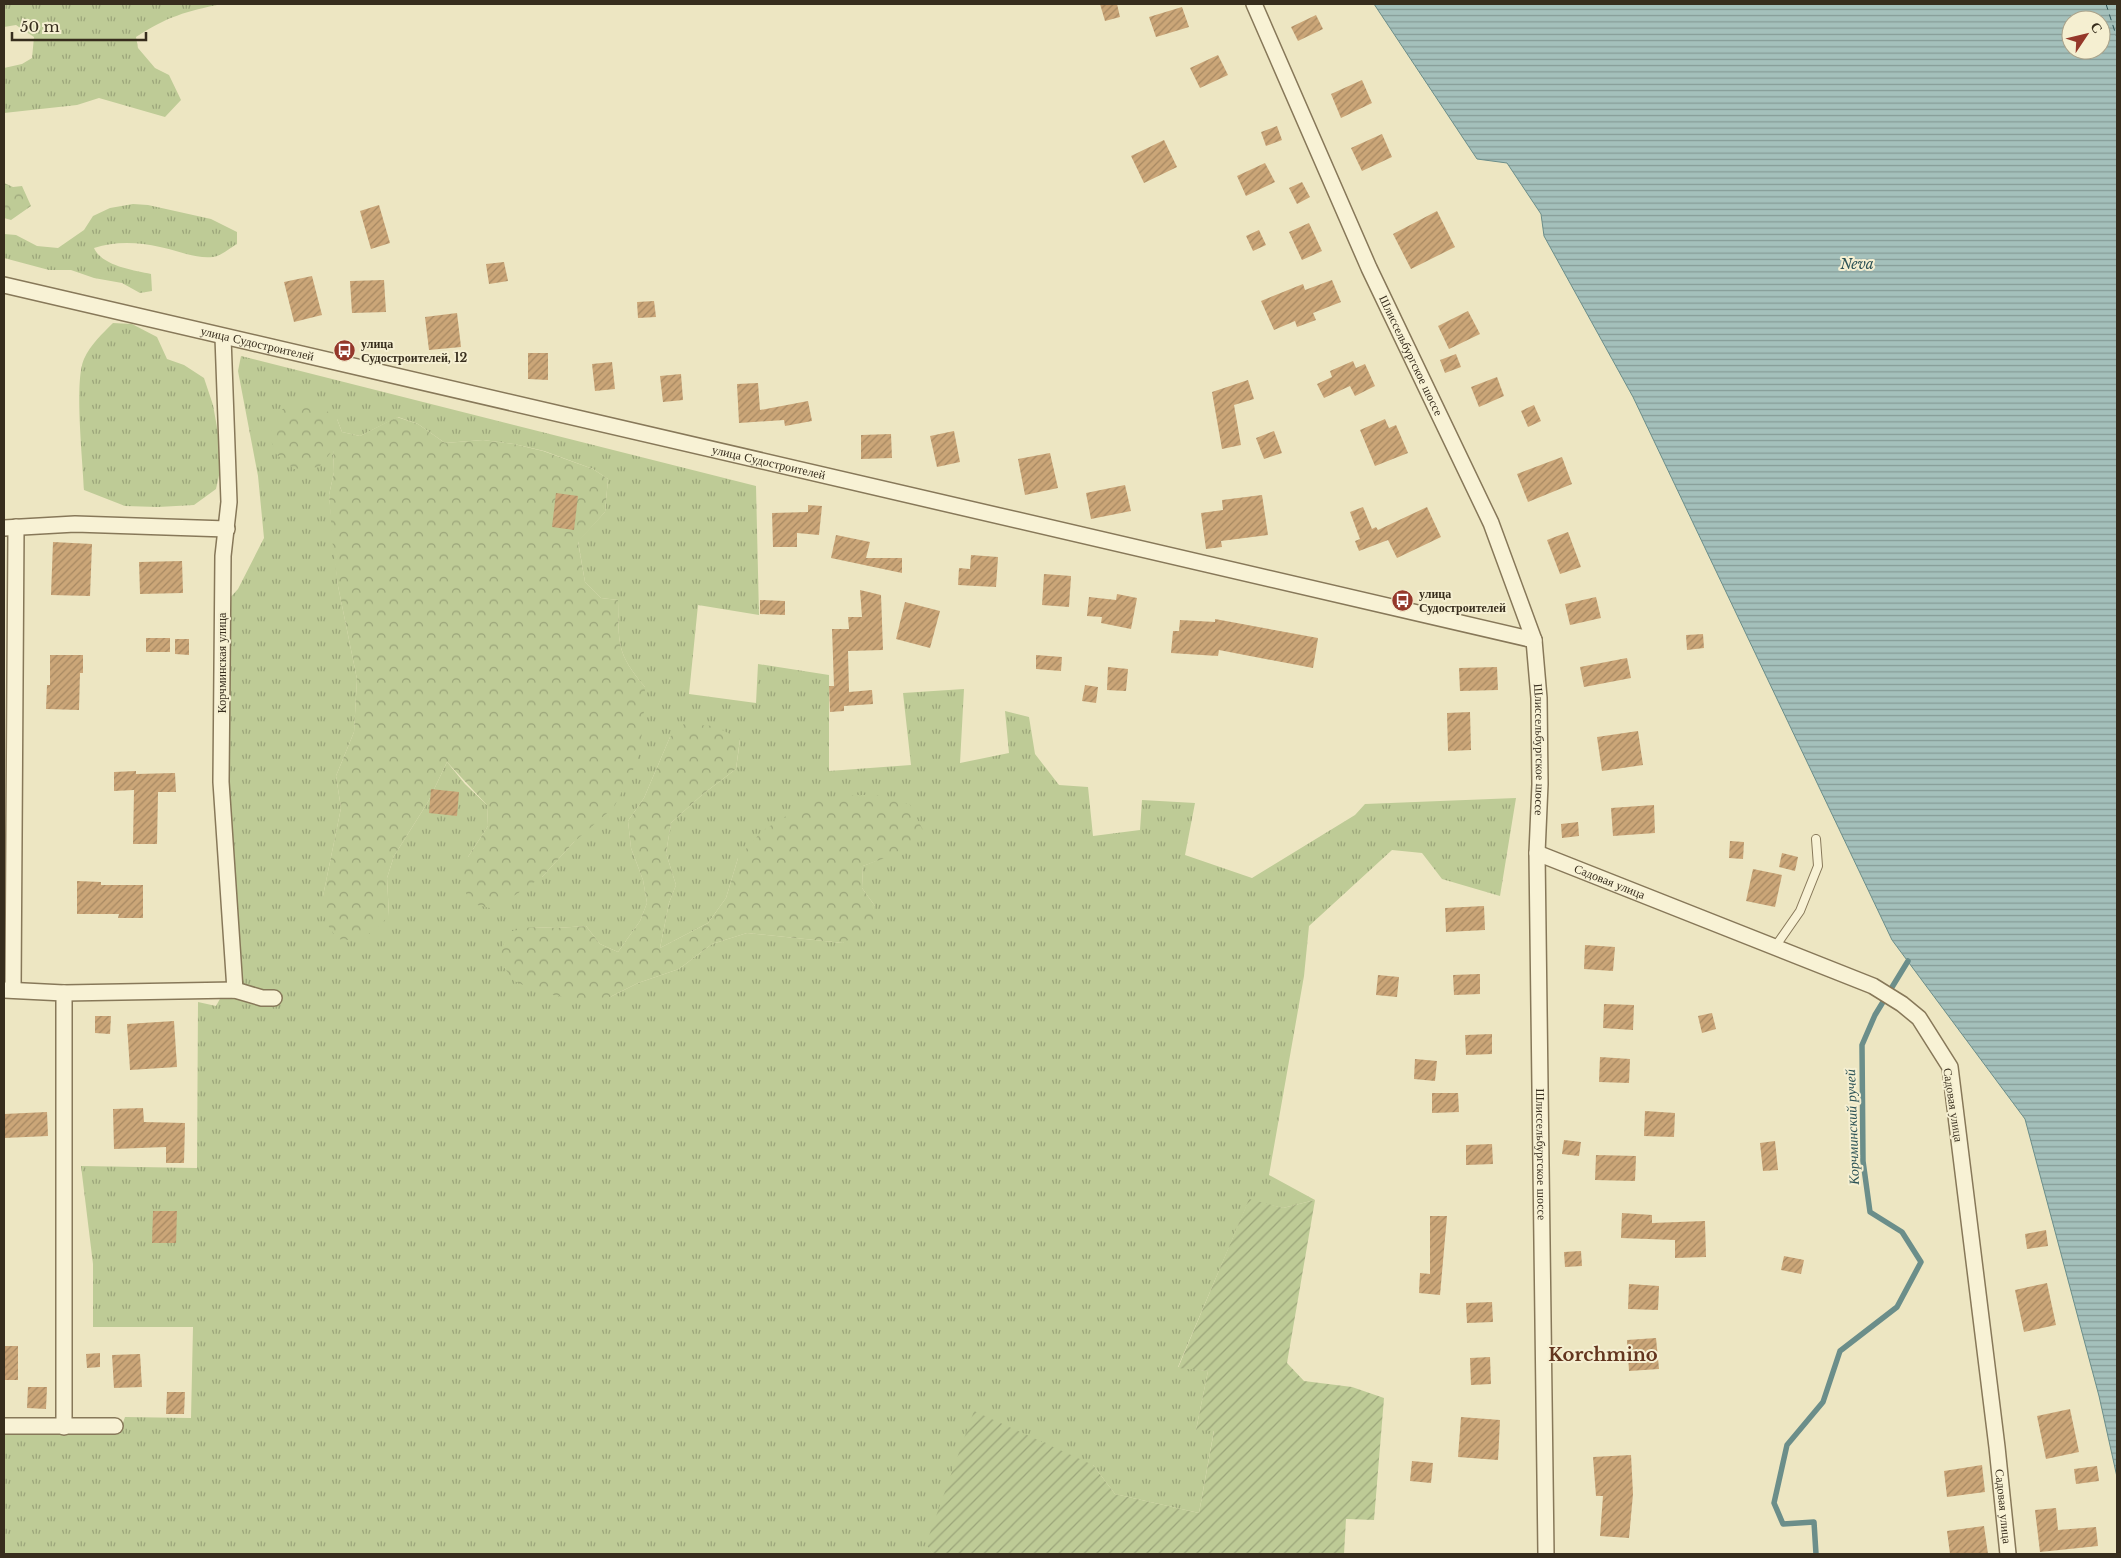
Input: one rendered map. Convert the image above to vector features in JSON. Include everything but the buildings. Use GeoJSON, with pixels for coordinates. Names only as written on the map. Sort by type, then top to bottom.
{"type":"FeatureCollection","features":[{"type":"Feature","properties":{"kind":"street","name":"Шлиссельбургское шоссе"},"geometry":{"type":"LineString","coordinates":[[1254,4],[1369,268],[1491,523],[1534,640],[1539,698],[1540,784],[1536,853],[1546,1554]]}},
{"type":"Feature","properties":{"kind":"street","name":"улица Судостроителей"},"geometry":{"type":"LineString","coordinates":[[4,285],[1534,640]]}},
{"type":"Feature","properties":{"kind":"street","name":"Корчминская улица"},"geometry":{"type":"LineString","coordinates":[[223,337],[229,502],[223,556],[221,782],[235,990]]}},
{"type":"Feature","properties":{"kind":"street"},"geometry":{"type":"LineString","coordinates":[[227,529],[74,524],[10,527],[8,990],[64,993],[235,990],[262,998],[274,998]]}},
{"type":"Feature","properties":{"kind":"street","name":"Садовая улица"},"geometry":{"type":"LineString","coordinates":[[1536,853],[1873,986],[1920,1018],[1950,1068],[1997,1447],[2008,1554]]}},
{"type":"Feature","properties":{"kind":"street"},"geometry":{"type":"LineString","coordinates":[[64,993],[64,1427]]}},
{"type":"Feature","properties":{"kind":"street"},"geometry":{"type":"LineString","coordinates":[[4,1426],[115,1426]]}},
{"type":"Feature","properties":{"kind":"lane"},"geometry":{"type":"LineString","coordinates":[[1775,947],[1800,912],[1818,866],[1816,840]]}},
{"type":"Feature","properties":{"kind":"green space"},"geometry":{"type":"Polygon","coordinates":[[[4,4],[222,4],[177,16],[157,24],[136,37],[138,48],[155,68],[169,75],[181,100],[165,117],[99,98],[77,105],[4,113],[4,68],[22,64],[32,58],[34,37],[16,25],[4,27],[4,4]]]}},
{"type":"Feature","properties":{"kind":"green space"},"geometry":{"type":"Polygon","coordinates":[[[4,183],[13,187],[22,186],[31,206],[11,220],[4,218],[4,183]]]}},
{"type":"Feature","properties":{"kind":"green space"},"geometry":{"type":"Polygon","coordinates":[[[133,204],[148,205],[211,219],[237,232],[237,244],[213,257],[193,256],[167,248],[135,243],[118,243],[94,248],[98,254],[111,263],[127,269],[151,274],[152,291],[140,293],[122,283],[94,278],[71,270],[49,270],[4,258],[4,234],[16,235],[37,246],[58,248],[84,230],[93,216],[110,208],[133,204]]]}},
{"type":"Feature","properties":{"kind":"green space"},"geometry":{"type":"Polygon","coordinates":[[[113,323],[132,324],[157,337],[167,359],[184,365],[204,378],[213,405],[218,433],[220,471],[216,489],[194,505],[125,506],[84,490],[79,403],[81,370],[84,359],[90,349],[113,323]]]}},
{"type":"Feature","properties":{"kind":"green space"},"geometry":{"type":"Polygon","coordinates":[[[241,356],[756,486],[759,615],[698,605],[689,694],[756,703],[758,664],[829,675],[829,771],[911,765],[903,693],[964,689],[960,763],[1009,753],[1005,711],[1029,717],[1035,754],[1059,785],[1088,787],[1093,836],[1140,830],[1142,800],[1195,803],[1185,855],[1252,878],[1355,815],[1365,804],[1516,798],[1500,896],[1442,879],[1422,853],[1392,850],[1309,926],[1304,976],[1269,1175],[1315,1200],[1283,1208],[1249,1200],[1178,1367],[1208,1371],[1196,1430],[1214,1430],[1199,1513],[1115,1494],[1093,1465],[927,1544],[933,1554],[4,1554],[4,1433],[119,1434],[125,1417],[191,1418],[193,1327],[93,1327],[93,1264],[81,1166],[197,1168],[198,1002],[216,1006],[232,977],[228,600],[238,589],[264,538],[258,476],[238,371],[241,356]],[[398,417],[360,436],[342,432],[337,419],[333,449],[334,472],[329,495],[338,586],[357,679],[354,732],[336,776],[341,808],[323,896],[389,916],[387,878],[394,856],[428,802],[447,762],[465,784],[487,805],[488,826],[468,857],[542,877],[574,842],[645,687],[629,665],[621,647],[618,600],[601,598],[585,582],[578,541],[605,512],[608,479],[593,469],[544,451],[514,444],[483,440],[445,443],[418,424],[398,417]],[[670,737],[644,798],[628,821],[631,848],[643,880],[647,903],[640,921],[618,952],[600,944],[586,926],[531,927],[610,997],[638,983],[679,969],[712,944],[747,933],[843,943],[875,906],[862,888],[863,866],[893,854],[738,858],[726,898],[708,923],[660,948],[669,903],[676,885],[666,853],[671,823],[703,794],[736,769],[740,740],[670,737]]]}},
{"type":"Feature","properties":{"kind":"green space"},"geometry":{"type":"Polygon","coordinates":[[[315,402],[337,419],[342,432],[360,436],[397,417],[418,424],[445,443],[483,440],[514,444],[543,451],[593,469],[608,479],[605,512],[578,542],[585,582],[601,598],[618,600],[621,647],[629,665],[645,687],[643,729],[636,764],[614,807],[574,842],[542,877],[494,909],[469,903],[462,880],[468,857],[488,826],[487,805],[447,762],[428,802],[394,856],[387,878],[389,916],[359,941],[337,939],[326,922],[323,896],[341,808],[336,776],[354,732],[357,679],[338,586],[333,548],[329,495],[334,472],[333,450],[319,467],[294,469],[277,455],[270,438],[276,419],[283,409],[288,406],[315,402]]]}},
{"type":"Feature","properties":{"kind":"green space"},"geometry":{"type":"Polygon","coordinates":[[[684,724],[714,726],[740,739],[736,769],[703,794],[671,823],[666,853],[676,885],[669,903],[660,948],[708,923],[726,898],[738,858],[762,831],[807,803],[842,795],[881,795],[910,805],[924,832],[893,855],[863,866],[862,888],[875,906],[873,925],[843,943],[747,933],[712,944],[679,969],[638,983],[610,997],[580,1000],[542,993],[514,981],[498,959],[508,932],[531,927],[586,926],[600,944],[618,952],[640,921],[647,903],[643,880],[631,848],[628,821],[644,798],[670,737],[684,724]]]}},
{"type":"Feature","properties":{"kind":"green space"},"geometry":{"type":"Polygon","coordinates":[[[1249,1199],[1283,1208],[1315,1200],[1287,1363],[1304,1381],[1352,1387],[1384,1398],[1374,1520],[1346,1519],[1344,1554],[933,1554],[926,1544],[974,1411],[1093,1465],[1115,1494],[1199,1513],[1214,1431],[1196,1430],[1208,1371],[1178,1368],[1249,1199]]]}},
{"type":"Feature","properties":{"kind":"water","name":"Neva"},"geometry":{"type":"Polygon","coordinates":[[[1374,4],[2117,4],[2117,1477],[2099,1396],[2025,1119],[1892,940],[1633,397],[1544,236],[1541,214],[1507,163],[1477,159],[1374,4]]]}},
{"type":"Feature","properties":{"kind":"waterway","name":"Корчминский ручей"},"geometry":{"type":"LineString","coordinates":[[1816,1554],[1814,1522],[1783,1524],[1774,1503],[1787,1445],[1823,1402],[1840,1351],[1897,1307],[1921,1262],[1902,1232],[1870,1212],[1863,1161],[1862,1045],[1875,1015],[1908,961]]}},
{"type":"Feature","properties":{"kind":"ferry route"},"geometry":{"type":"LineString","coordinates":[[2106,4],[2117,38]]}},
{"type":"Feature","properties":{"kind":"place","name":"улица Судостроителей, 12"},"geometry":{"type":"Point","coordinates":[345,351]}},
{"type":"Feature","properties":{"kind":"place","name":"улица Судостроителей"},"geometry":{"type":"Point","coordinates":[1403,601]}},
{"type":"Feature","properties":{"kind":"district","name":"Korchmino"},"geometry":{"type":"Point","coordinates":[1603,1355]}}]}
